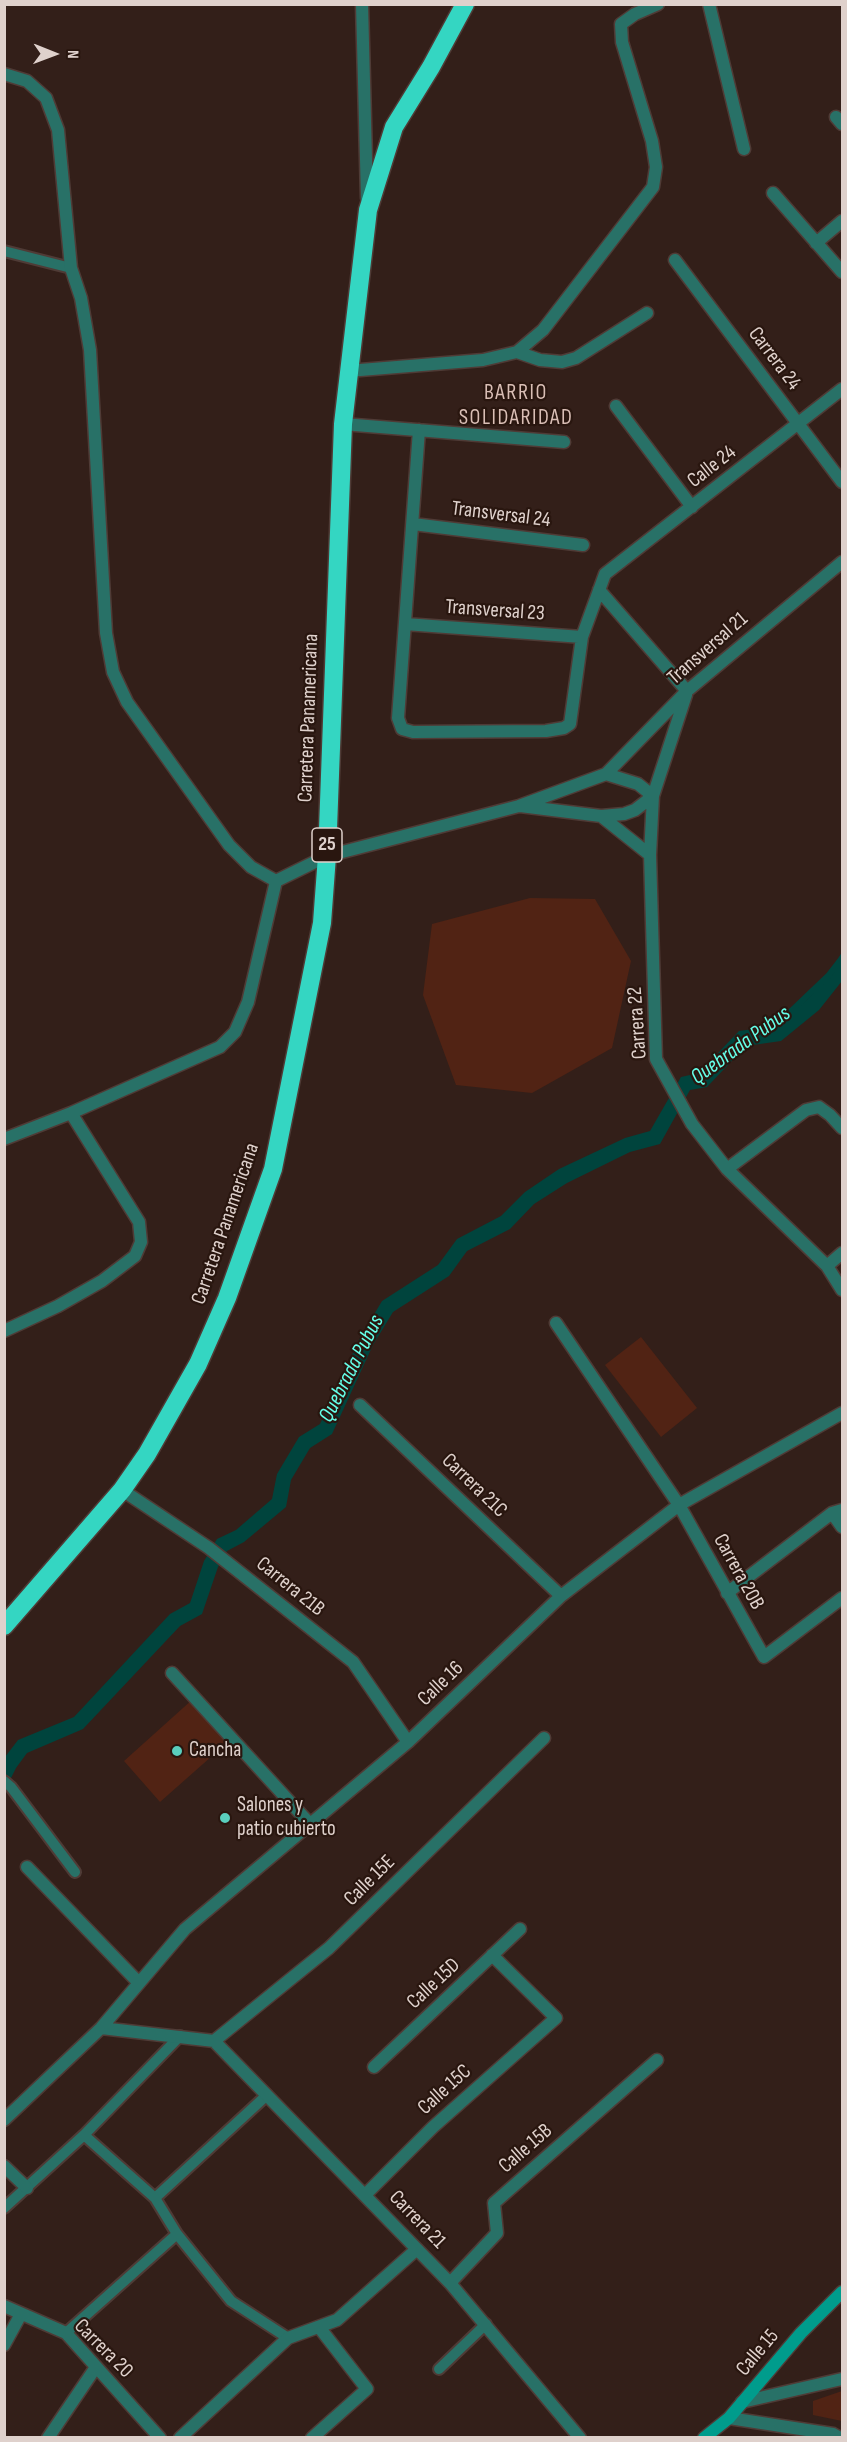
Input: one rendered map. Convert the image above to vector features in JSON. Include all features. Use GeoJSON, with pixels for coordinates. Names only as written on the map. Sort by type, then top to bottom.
{"type":"FeatureCollection","features":[{"type":"Feature","properties":{"kind":"highway","name":"Carretera Panamericana"},"geometry":{"type":"LineString","coordinates":[[4,1626],[122,1490],[147,1454],[198,1364],[227,1298],[273,1169],[322,923],[327,856],[343,424],[368,210],[394,127],[431,68],[465,4]]}},
{"type":"Feature","properties":{"kind":"street"},"geometry":{"type":"LineString","coordinates":[[362,4],[368,210]]}},
{"type":"Feature","properties":{"kind":"street"},"geometry":{"type":"LineString","coordinates":[[348,371],[483,360],[517,352],[543,330],[653,187],[656,167],[652,141],[622,42],[621,24],[635,14],[658,4]]}},
{"type":"Feature","properties":{"kind":"street"},"geometry":{"type":"LineString","coordinates":[[709,4],[744,149]]}},
{"type":"Feature","properties":{"kind":"street"},"geometry":{"type":"LineString","coordinates":[[4,74],[27,81],[46,98],[58,130],[71,268],[81,298],[90,350],[106,633],[113,672],[127,702],[229,845],[251,867],[276,881],[248,1002],[235,1032],[220,1047],[71,1113],[4,1139]]}},
{"type":"Feature","properties":{"kind":"street"},"geometry":{"type":"LineString","coordinates":[[773,193],[843,272]]}},
{"type":"Feature","properties":{"kind":"street"},"geometry":{"type":"LineString","coordinates":[[816,243],[843,221]]}},
{"type":"Feature","properties":{"kind":"street","name":"Carrera 24"},"geometry":{"type":"LineString","coordinates":[[675,260],[843,482]]}},
{"type":"Feature","properties":{"kind":"street"},"geometry":{"type":"LineString","coordinates":[[517,352],[540,360],[562,362],[576,358],[647,313]]}},
{"type":"Feature","properties":{"kind":"street","name":"Calle 24"},"geometry":{"type":"LineString","coordinates":[[599,590],[605,574],[843,389]]}},
{"type":"Feature","properties":{"kind":"street"},"geometry":{"type":"LineString","coordinates":[[616,406],[692,507]]}},
{"type":"Feature","properties":{"kind":"street"},"geometry":{"type":"LineString","coordinates":[[343,424],[564,442]]}},
{"type":"Feature","properties":{"kind":"street"},"geometry":{"type":"LineString","coordinates":[[420,430],[398,718],[402,729],[413,732],[546,731],[564,728],[570,724],[573,716],[582,637],[599,590],[687,691]]}},
{"type":"Feature","properties":{"kind":"street","name":"Transversal 24"},"geometry":{"type":"LineString","coordinates":[[413,524],[583,545]]}},
{"type":"Feature","properties":{"kind":"street","name":"Transversal 21"},"geometry":{"type":"LineString","coordinates":[[276,881],[327,856],[519,806],[606,774],[687,691],[843,562]]}},
{"type":"Feature","properties":{"kind":"street","name":"Transversal 23"},"geometry":{"type":"LineString","coordinates":[[405,624],[582,637]]}},
{"type":"Feature","properties":{"kind":"street","name":"Carrera 22"},"geometry":{"type":"LineString","coordinates":[[687,691],[653,796],[650,855],[656,1059],[693,1124],[727,1169],[826,1266],[843,1290]]}},
{"type":"Feature","properties":{"kind":"street"},"geometry":{"type":"LineString","coordinates":[[606,774],[638,784],[653,796]]}},
{"type":"Feature","properties":{"kind":"street","name":"Transversal 21"},"geometry":{"type":"LineString","coordinates":[[519,806],[601,816],[635,810],[653,796]]}},
{"type":"Feature","properties":{"kind":"street"},"geometry":{"type":"LineString","coordinates":[[601,816],[650,855]]}},
{"type":"Feature","properties":{"kind":"street"},"geometry":{"type":"LineString","coordinates":[[727,1169],[806,1110],[819,1107],[831,1115],[843,1128]]}},
{"type":"Feature","properties":{"kind":"street"},"geometry":{"type":"LineString","coordinates":[[4,1331],[58,1306],[102,1281],[135,1256],[141,1242],[139,1222],[71,1113]]}},
{"type":"Feature","properties":{"kind":"street"},"geometry":{"type":"LineString","coordinates":[[826,1266],[843,1253]]}},
{"type":"Feature","properties":{"kind":"street","name":"Carrera 20B"},"geometry":{"type":"LineString","coordinates":[[556,1323],[679,1505],[764,1657],[843,1599]]}},
{"type":"Feature","properties":{"kind":"street","name":"Carrera 21C"},"geometry":{"type":"LineString","coordinates":[[360,1405],[561,1596]]}},
{"type":"Feature","properties":{"kind":"street","name":"Calle 16"},"geometry":{"type":"LineString","coordinates":[[4,2120],[101,2028],[185,1929],[408,1742],[561,1596],[679,1505],[843,1413]]}},
{"type":"Feature","properties":{"kind":"street","name":"Carrera 21B"},"geometry":{"type":"LineString","coordinates":[[122,1490],[209,1548],[353,1662],[408,1742]]}},
{"type":"Feature","properties":{"kind":"street"},"geometry":{"type":"LineString","coordinates":[[727,1593],[837,1512],[843,1527]]}},
{"type":"Feature","properties":{"kind":"street"},"geometry":{"type":"LineString","coordinates":[[172,1673],[310,1824]]}},
{"type":"Feature","properties":{"kind":"street","name":"Calle 15E"},"geometry":{"type":"LineString","coordinates":[[214,2041],[329,1948],[544,1738]]}},
{"type":"Feature","properties":{"kind":"street"},"geometry":{"type":"LineString","coordinates":[[27,1867],[139,1983]]}},
{"type":"Feature","properties":{"kind":"street","name":"Calle 15D"},"geometry":{"type":"LineString","coordinates":[[374,2067],[520,1929]]}},
{"type":"Feature","properties":{"kind":"street","name":"Calle 15C"},"geometry":{"type":"LineString","coordinates":[[365,2195],[433,2127],[555,2018],[492,1955]]}},
{"type":"Feature","properties":{"kind":"street"},"geometry":{"type":"LineString","coordinates":[[101,2028],[214,2041]]}},
{"type":"Feature","properties":{"kind":"street","name":"Carrera 21"},"geometry":{"type":"LineString","coordinates":[[214,2041],[450,2283],[580,2438]]}},
{"type":"Feature","properties":{"kind":"street","name":"Calle 15B"},"geometry":{"type":"LineString","coordinates":[[450,2283],[497,2233],[494,2203],[657,2060]]}},
{"type":"Feature","properties":{"kind":"street"},"geometry":{"type":"LineString","coordinates":[[4,2166],[27,2188]]}},
{"type":"Feature","properties":{"kind":"street"},"geometry":{"type":"LineString","coordinates":[[180,2438],[288,2338],[337,2320],[417,2249]]}},
{"type":"Feature","properties":{"kind":"street","name":"Calle 15"},"geometry":{"type":"LineString","coordinates":[[704,2438],[729,2418],[801,2333],[843,2292]]}},
{"type":"Feature","properties":{"kind":"street","name":"Carrera 20"},"geometry":{"type":"LineString","coordinates":[[4,2306],[66,2333],[160,2438]]}},
{"type":"Feature","properties":{"kind":"street"},"geometry":{"type":"LineString","coordinates":[[4,2344],[21,2314]]}},
{"type":"Feature","properties":{"kind":"street"},"geometry":{"type":"LineString","coordinates":[[312,2438],[367,2389],[319,2326]]}},
{"type":"Feature","properties":{"kind":"street"},"geometry":{"type":"LineString","coordinates":[[48,2438],[96,2367]]}},
{"type":"Feature","properties":{"kind":"street"},"geometry":{"type":"LineString","coordinates":[[742,2402],[843,2379]]}},
{"type":"Feature","properties":{"kind":"street"},"geometry":{"type":"LineString","coordinates":[[729,2418],[833,2434],[840,2438]]}},
{"type":"Feature","properties":{"kind":"lane"},"geometry":{"type":"LineString","coordinates":[[4,251],[71,268]]}},
{"type":"Feature","properties":{"kind":"lane"},"geometry":{"type":"LineString","coordinates":[[7,1783],[75,1872]]}},
{"type":"Feature","properties":{"kind":"lane"},"geometry":{"type":"LineString","coordinates":[[4,2208],[84,2135],[180,2036]]}},
{"type":"Feature","properties":{"kind":"lane"},"geometry":{"type":"LineString","coordinates":[[155,2198],[267,2095]]}},
{"type":"Feature","properties":{"kind":"lane"},"geometry":{"type":"LineString","coordinates":[[84,2135],[155,2198],[177,2234],[231,2301],[288,2338]]}},
{"type":"Feature","properties":{"kind":"lane"},"geometry":{"type":"LineString","coordinates":[[66,2333],[177,2234]]}},
{"type":"Feature","properties":{"kind":"lane"},"geometry":{"type":"LineString","coordinates":[[440,2369],[486,2324]]}},
{"type":"Feature","properties":{"kind":"shaded area"},"geometry":{"type":"Polygon","coordinates":[[[530,898],[595,899],[631,961],[612,1048],[532,1093],[456,1085],[423,995],[432,924],[530,898]]]}},
{"type":"Feature","properties":{"kind":"shaded area"},"geometry":{"type":"Polygon","coordinates":[[[641,1337],[697,1408],[661,1437],[605,1365],[641,1337]]]}},
{"type":"Feature","properties":{"kind":"shaded area","name":"Cancha"},"geometry":{"type":"Polygon","coordinates":[[[193,1699],[229,1741],[160,1802],[124,1761],[193,1699]]]}},
{"type":"Feature","properties":{"kind":"shaded area"},"geometry":{"type":"Polygon","coordinates":[[[842,2391],[842,2421],[813,2415],[813,2401],[842,2391]]]}},
{"type":"Feature","properties":{"kind":"water"},"geometry":{"type":"Polygon","coordinates":[[[842,952],[842,981],[819,1010],[781,1041],[746,1046],[707,1087],[690,1090],[660,1144],[630,1152],[567,1183],[534,1204],[510,1229],[467,1251],[449,1276],[393,1312],[373,1345],[332,1434],[310,1448],[291,1480],[286,1507],[244,1542],[227,1551],[218,1567],[202,1614],[180,1626],[83,1729],[27,1753],[5,1790],[5,1757],[18,1740],[74,1717],[170,1614],[190,1603],[204,1561],[217,1539],[236,1530],[272,1499],[277,1474],[299,1437],[320,1424],[360,1338],[382,1301],[438,1265],[457,1239],[501,1216],[525,1192],[559,1169],[625,1138],[650,1131],[681,1077],[699,1073],[739,1031],[775,1026],[808,999],[828,976],[842,952]]]}},
{"type":"Feature","properties":{"kind":"waterway","name":"Quebrada Pubus"},"geometry":{"type":"LineString","coordinates":[[761,1031],[784,1018],[828,976],[842,958]]}},
{"type":"Feature","properties":{"kind":"place","name":"Cancha"},"geometry":{"type":"Point","coordinates":[177,1751]}},
{"type":"Feature","properties":{"kind":"place","name":"Salones y patio cubierto"},"geometry":{"type":"Point","coordinates":[225,1818]}},
{"type":"Feature","properties":{"kind":"district","name":"BARRIO SOLIDARIDAD"},"geometry":{"type":"Point","coordinates":[516,406]}}]}
